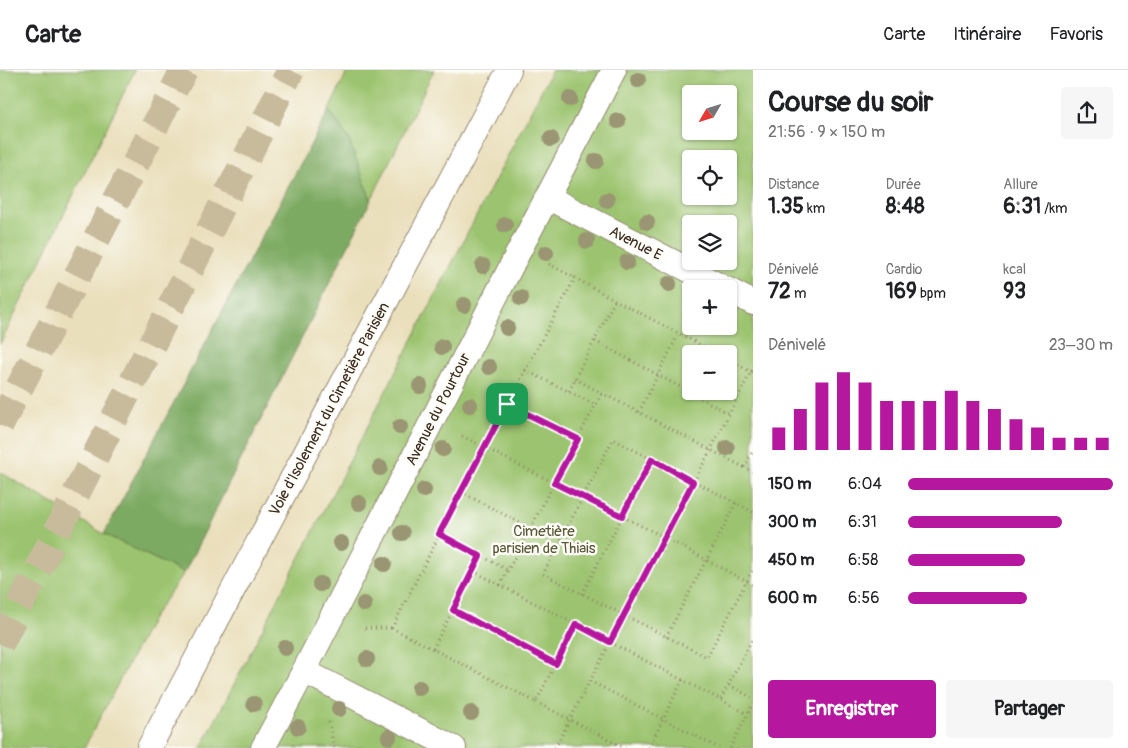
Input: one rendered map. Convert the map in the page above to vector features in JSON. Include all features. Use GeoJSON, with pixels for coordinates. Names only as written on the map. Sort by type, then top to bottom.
{"type":"FeatureCollection","features":[{"type":"Feature","properties":{"kind":"lane","name":"Voie d'Isolement du Cimetière Parisien"},"geometry":{"type":"LineString","coordinates":[[149,748],[508,70]]}},
{"type":"Feature","properties":{"kind":"lane","name":"Avenue du Pourtour"},"geometry":{"type":"LineString","coordinates":[[263,748],[614,70]]}},
{"type":"Feature","properties":{"kind":"lane","name":"Avenue E"},"geometry":{"type":"LineString","coordinates":[[547,197],[708,280]]}},
{"type":"Feature","properties":{"kind":"lane","name":"Avenue E"},"geometry":{"type":"LineString","coordinates":[[737,295],[753,303]]}},
{"type":"Feature","properties":{"kind":"lane"},"geometry":{"type":"LineString","coordinates":[[304,671],[454,748]]}},
{"type":"Feature","properties":{"kind":"path"},"geometry":{"type":"LineString","coordinates":[[625,748],[392,628],[484,447],[575,278],[701,345]]}},
{"type":"Feature","properties":{"kind":"path"},"geometry":{"type":"LineString","coordinates":[[569,391],[615,300]]}},
{"type":"Feature","properties":{"kind":"path"},"geometry":{"type":"LineString","coordinates":[[639,412],[679,333]]}},
{"type":"Feature","properties":{"kind":"path"},"geometry":{"type":"LineString","coordinates":[[595,341],[730,414]]}},
{"type":"Feature","properties":{"kind":"path"},"geometry":{"type":"LineString","coordinates":[[555,748],[752,371],[737,364]]}},
{"type":"Feature","properties":{"kind":"path"},"geometry":{"type":"LineString","coordinates":[[525,370],[596,405]]}},
{"type":"Feature","properties":{"kind":"path"},"geometry":{"type":"LineString","coordinates":[[576,379],[753,472]]}},
{"type":"Feature","properties":{"kind":"path"},"geometry":{"type":"LineString","coordinates":[[500,585],[602,393]]}},
{"type":"Feature","properties":{"kind":"path"},"geometry":{"type":"LineString","coordinates":[[507,404],[578,439]]}},
{"type":"Feature","properties":{"kind":"path"},"geometry":{"type":"LineString","coordinates":[[432,420],[664,537],[753,585]]}},
{"type":"Feature","properties":{"kind":"path"},"geometry":{"type":"LineString","coordinates":[[753,512],[613,439],[543,574],[707,657],[753,569]]}},
{"type":"Feature","properties":{"kind":"path"},"geometry":{"type":"LineString","coordinates":[[744,467],[753,451]]}},
{"type":"Feature","properties":{"kind":"path"},"geometry":{"type":"LineString","coordinates":[[582,594],[652,459]]}},
{"type":"Feature","properties":{"kind":"path"},"geometry":{"type":"LineString","coordinates":[[461,492],[530,528]]}},
{"type":"Feature","properties":{"kind":"path"},"geometry":{"type":"LineString","coordinates":[[666,637],[736,503]]}},
{"type":"Feature","properties":{"kind":"path"},"geometry":{"type":"LineString","coordinates":[[439,534],[508,570]]}},
{"type":"Feature","properties":{"kind":"path"},"geometry":{"type":"LineString","coordinates":[[433,649],[480,556]]}},
{"type":"Feature","properties":{"kind":"path"},"geometry":{"type":"LineString","coordinates":[[473,571],[748,714]]}},
{"type":"Feature","properties":{"kind":"path"},"geometry":{"type":"LineString","coordinates":[[453,610],[556,664]]}},
{"type":"Feature","properties":{"kind":"path"},"geometry":{"type":"LineString","coordinates":[[536,702],[576,624]]}},
{"type":"Feature","properties":{"kind":"path"},"geometry":{"type":"LineString","coordinates":[[721,699],[752,644],[753,638]]}},
{"type":"Feature","properties":{"kind":"path"},"geometry":{"type":"LineString","coordinates":[[649,748],[683,679]]}},
{"type":"Feature","properties":{"kind":"path"},"geometry":{"type":"LineString","coordinates":[[590,681],[719,748]]}},
{"type":"Feature","properties":{"kind":"path"},"geometry":{"type":"LineString","coordinates":[[729,685],[753,698]]}},
{"type":"Feature","properties":{"kind":"path"},"geometry":{"type":"LineString","coordinates":[[730,748],[753,704]]}},
{"type":"Feature","properties":{"kind":"green space"},"geometry":{"type":"Polygon","coordinates":[[[0,70],[135,70],[0,344],[0,70]]]}},
{"type":"Feature","properties":{"kind":"green space"},"geometry":{"type":"Polygon","coordinates":[[[348,70],[434,70],[371,200],[348,137],[329,110],[348,70]]]}},
{"type":"Feature","properties":{"kind":"green space","name":"Cimetière parisien de Thiais"},"geometry":{"type":"Polygon","coordinates":[[[552,70],[753,70],[753,748],[201,748],[552,70]]]}},
{"type":"Feature","properties":{"kind":"green space"},"geometry":{"type":"Polygon","coordinates":[[[329,110],[348,137],[371,200],[184,573],[104,534],[329,110]]]}},
{"type":"Feature","properties":{"kind":"green space"},"geometry":{"type":"Polygon","coordinates":[[[0,472],[104,534],[184,573],[153,617],[84,748],[0,748],[0,472]]]}},
{"type":"Feature","properties":{"kind":"tunnel"},"geometry":{"type":"LineString","coordinates":[[0,425],[184,70]]}},
{"type":"Feature","properties":{"kind":"tunnel"},"geometry":{"type":"LineString","coordinates":[[0,644],[291,70]]}},
{"type":"Feature","properties":{"kind":"route"},"geometry":{"type":"LineString","coordinates":[[507,404],[578,439],[554,483],[622,516],[652,459],[693,482],[610,642],[576,624],[556,664],[453,610],[480,556],[439,534],[507,404]]}}]}
